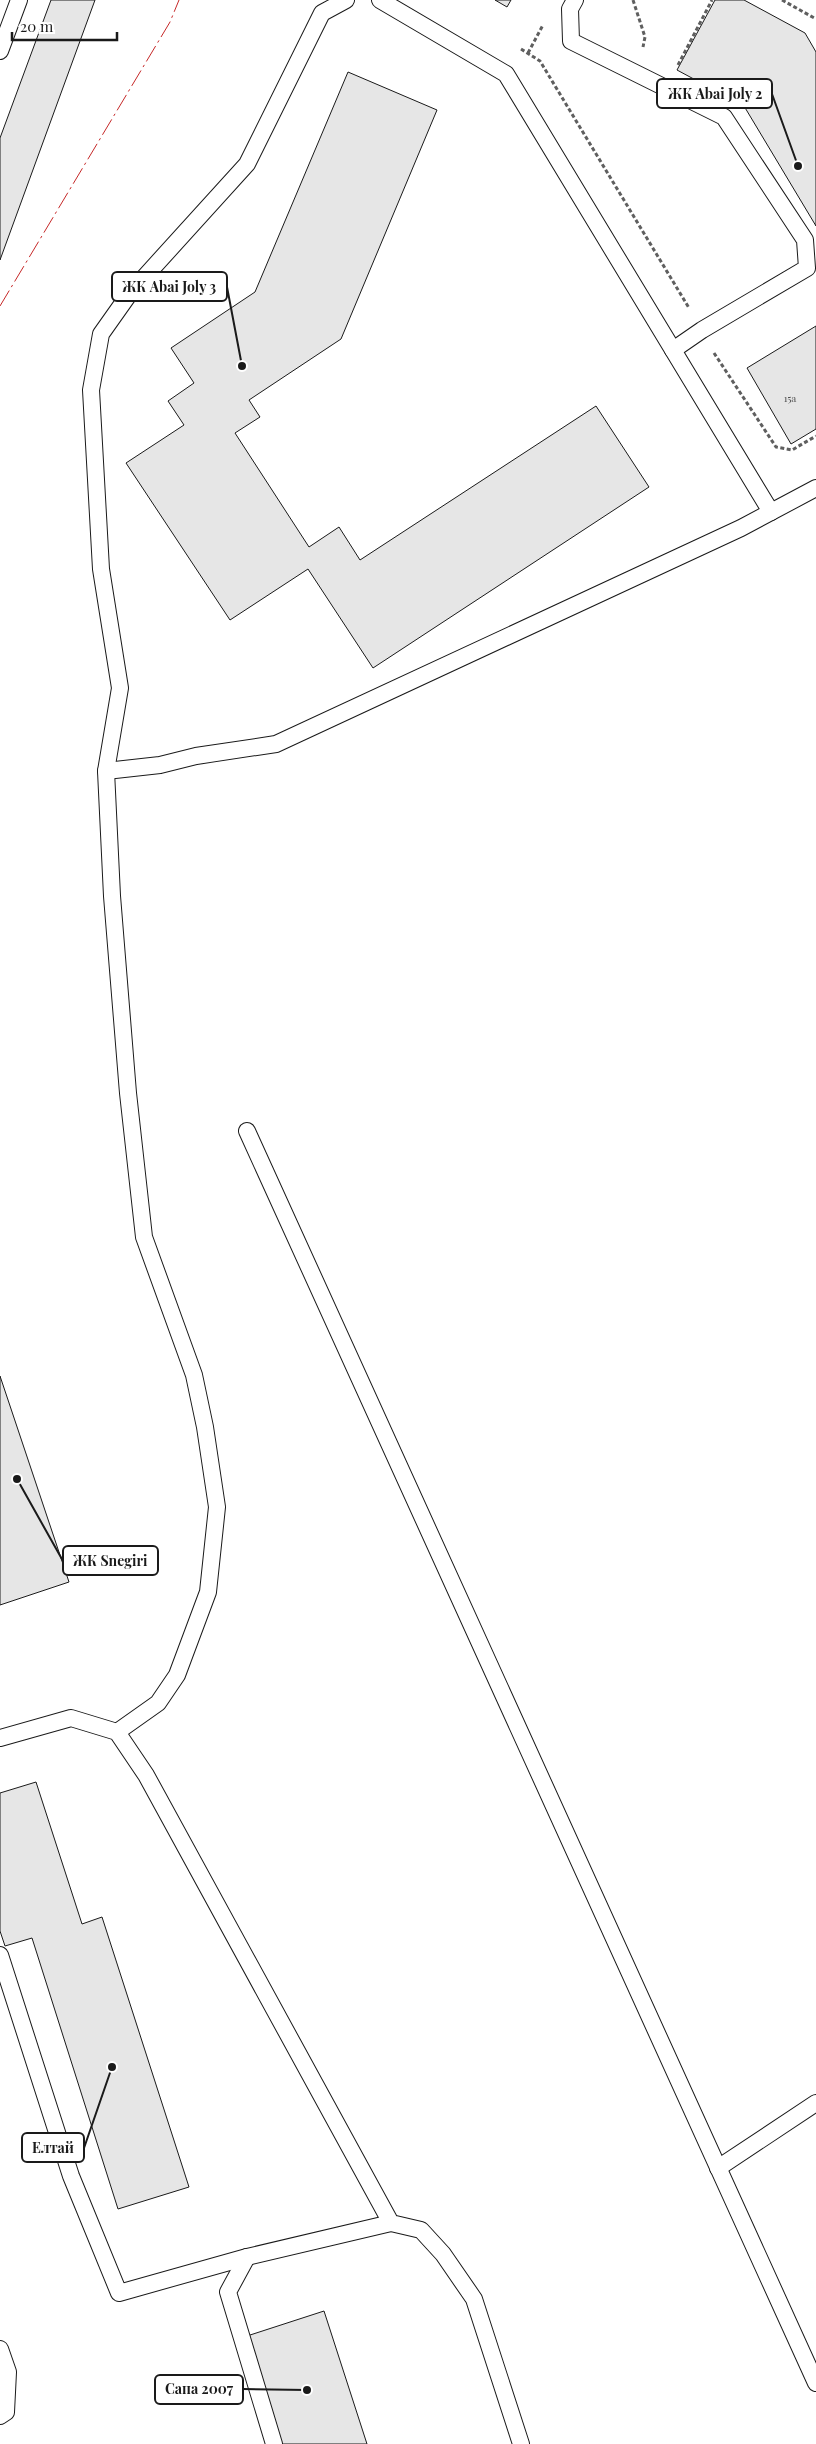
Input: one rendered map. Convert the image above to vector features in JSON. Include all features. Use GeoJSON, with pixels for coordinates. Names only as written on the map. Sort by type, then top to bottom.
{"type":"FeatureCollection","features":[{"type":"Feature","properties":{"kind":"lane"},"geometry":{"type":"LineString","coordinates":[[0,51],[19,0]]}},
{"type":"Feature","properties":{"kind":"lane"},"geometry":{"type":"LineString","coordinates":[[117,1732],[158,1703],[177,1675],[208,1592],[217,1507],[205,1427],[194,1376],[144,1238],[126,1073],[112,896],[106,771],[120,688],[102,569],[93,457],[91,390],[101,334],[130,293],[247,164],[322,13],[346,0]]}},
{"type":"Feature","properties":{"kind":"lane"},"geometry":{"type":"LineString","coordinates":[[380,0],[506,74],[771,512]]}},
{"type":"Feature","properties":{"kind":"lane"},"geometry":{"type":"LineString","coordinates":[[575,0],[570,9],[571,41],[724,117],[805,240],[807,268],[702,330],[673,350]]}},
{"type":"Feature","properties":{"kind":"lane"},"geometry":{"type":"LineString","coordinates":[[106,771],[160,765],[196,756],[276,744],[741,528],[816,488]]}},
{"type":"Feature","properties":{"kind":"lane"},"geometry":{"type":"LineString","coordinates":[[247,1131],[816,2384]]}},
{"type":"Feature","properties":{"kind":"lane"},"geometry":{"type":"LineString","coordinates":[[0,1738],[71,1718],[117,1732],[146,1775],[390,2223]]}},
{"type":"Feature","properties":{"kind":"lane"},"geometry":{"type":"LineString","coordinates":[[0,1955],[71,2176],[119,2293],[247,2257],[390,2223],[421,2230],[443,2254],[474,2299],[521,2444]]}},
{"type":"Feature","properties":{"kind":"lane"},"geometry":{"type":"LineString","coordinates":[[718,2168],[816,2104]]}},
{"type":"Feature","properties":{"kind":"lane"},"geometry":{"type":"LineString","coordinates":[[247,2257],[228,2292],[274,2444]]}},
{"type":"Feature","properties":{"kind":"lane"},"geometry":{"type":"LineString","coordinates":[[0,2349],[8,2372],[6,2412],[0,2416]]}},
{"type":"Feature","properties":{"kind":"path"},"geometry":{"type":"LineString","coordinates":[[633,0],[644,37],[639,75]]}},
{"type":"Feature","properties":{"kind":"path"},"geometry":{"type":"LineString","coordinates":[[666,88],[712,0]]}},
{"type":"Feature","properties":{"kind":"path"},"geometry":{"type":"LineString","coordinates":[[782,0],[816,19]]}},
{"type":"Feature","properties":{"kind":"path"},"geometry":{"type":"LineString","coordinates":[[702,330],[720,363],[776,447],[792,450],[816,436]]}},
{"type":"Feature","properties":{"kind":"building"},"geometry":{"type":"Polygon","coordinates":[[[51,0],[95,0],[0,260],[0,138],[51,0]]]}},
{"type":"Feature","properties":{"kind":"building"},"geometry":{"type":"Polygon","coordinates":[[[495,0],[511,0],[507,7],[495,0]]]}},
{"type":"Feature","properties":{"kind":"building"},"geometry":{"type":"Polygon","coordinates":[[[715,0],[744,0],[805,33],[816,52],[816,226],[744,106],[677,70],[715,0]]]}},
{"type":"Feature","properties":{"kind":"building"},"geometry":{"type":"Polygon","coordinates":[[[348,72],[437,110],[341,339],[249,400],[260,417],[235,433],[309,547],[339,527],[360,560],[596,406],[649,487],[373,668],[308,569],[230,620],[126,463],[184,425],[168,401],[194,383],[171,348],[255,292],[348,72]]]}},
{"type":"Feature","properties":{"kind":"building"},"geometry":{"type":"Polygon","coordinates":[[[816,326],[816,429],[791,444],[747,368],[816,326]]]}},
{"type":"Feature","properties":{"kind":"building"},"geometry":{"type":"Polygon","coordinates":[[[0,1376],[69,1582],[0,1605],[0,1376]]]}},
{"type":"Feature","properties":{"kind":"building"},"geometry":{"type":"Polygon","coordinates":[[[36,1782],[82,1924],[102,1917],[189,2187],[118,2209],[32,1938],[5,1946],[0,1931],[0,1793],[36,1782]]]}},
{"type":"Feature","properties":{"kind":"building"},"geometry":{"type":"Polygon","coordinates":[[[324,2311],[367,2444],[282,2444],[247,2336],[324,2311]]]}},
{"type":"Feature","properties":{"kind":"power"},"geometry":{"type":"LineString","coordinates":[[0,306],[170,22],[179,0]]}},
{"type":"Feature","properties":{"kind":"place","name":"ЖК Abai Joly 2"},"geometry":{"type":"Point","coordinates":[798,166]}},
{"type":"Feature","properties":{"kind":"place","name":"ЖК Abai Joly 3"},"geometry":{"type":"Point","coordinates":[242,366]}},
{"type":"Feature","properties":{"kind":"place","name":"ЖК Snegiri"},"geometry":{"type":"Point","coordinates":[17,1479]}},
{"type":"Feature","properties":{"kind":"place","name":"Елтай"},"geometry":{"type":"Point","coordinates":[112,2067]}},
{"type":"Feature","properties":{"kind":"place","name":"Сапа 2007"},"geometry":{"type":"Point","coordinates":[307,2390]}}]}
